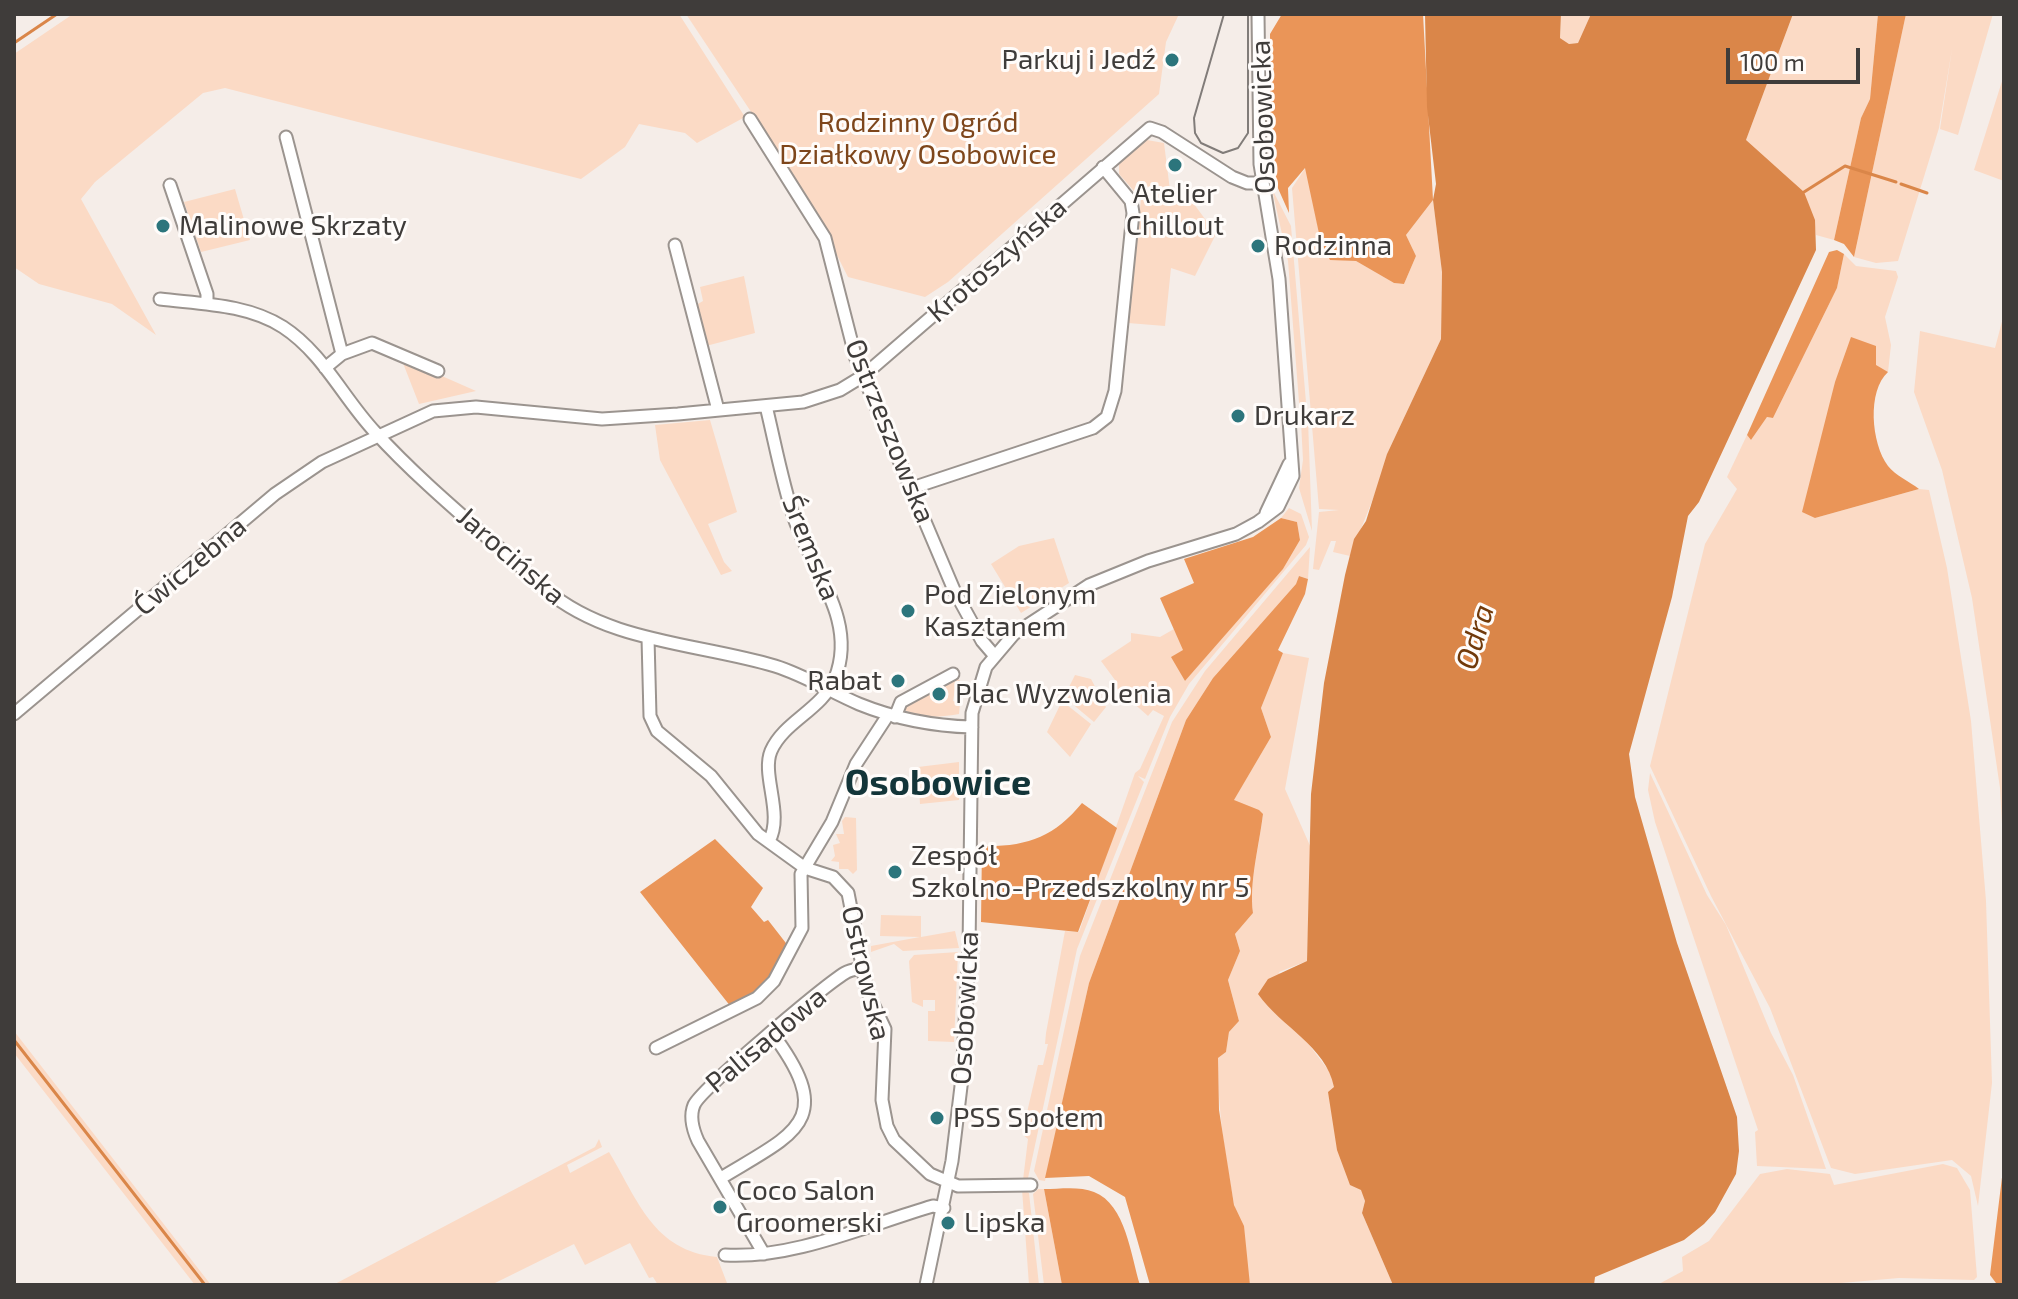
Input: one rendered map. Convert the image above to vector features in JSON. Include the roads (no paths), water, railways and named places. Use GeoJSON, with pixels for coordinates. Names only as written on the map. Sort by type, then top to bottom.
{"type":"FeatureCollection","features":[{"type":"Feature","properties":{"kind":"street","name":"Osobowicka"},"geometry":{"type":"LineString","coordinates":[[926,1285],[944,1208],[960,1102],[966,1020],[972,727],[976,689],[994,655],[1021,629],[1089,585],[1148,561],[1236,534],[1278,507],[1293,476],[1279,279],[1261,183],[1258,14]]}},
{"type":"Feature","properties":{"kind":"street","name":"Ostrzeszowska"},"geometry":{"type":"LineString","coordinates":[[750,119],[825,238],[863,376],[961,606],[994,655]]}},
{"type":"Feature","properties":{"kind":"street","name":"Krotoszyńska"},"geometry":{"type":"LineString","coordinates":[[376,434],[433,411],[499,403],[602,419],[816,399],[863,376],[1150,128],[1162,132],[1239,181],[1261,183]]}},
{"type":"Feature","properties":{"kind":"street"},"geometry":{"type":"LineString","coordinates":[[286,137],[342,354]]}},
{"type":"Feature","properties":{"kind":"street"},"geometry":{"type":"LineString","coordinates":[[912,488],[1093,428],[1107,417],[1115,391],[1133,213],[1131,201],[1103,167]]}},
{"type":"Feature","properties":{"kind":"street"},"geometry":{"type":"LineString","coordinates":[[170,185],[207,294],[207,303]]}},
{"type":"Feature","properties":{"kind":"street"},"geometry":{"type":"LineString","coordinates":[[675,245],[718,410]]}},
{"type":"Feature","properties":{"kind":"street","name":"Jarocińska"},"geometry":{"type":"LineString","coordinates":[[160,299],[207,303],[275,323],[302,341],[376,434],[554,597],[585,616],[648,638],[780,668],[892,716],[930,725],[972,727]]}},
{"type":"Feature","properties":{"kind":"street"},"geometry":{"type":"LineString","coordinates":[[325,368],[342,354],[372,343],[438,371]]}},
{"type":"Feature","properties":{"kind":"street","name":"Śremska"},"geometry":{"type":"LineString","coordinates":[[766,406],[795,521],[842,628],[837,673],[830,690]]}},
{"type":"Feature","properties":{"kind":"street","name":"Ćwiczebna"},"geometry":{"type":"LineString","coordinates":[[14,714],[275,494],[322,462],[376,434]]}},
{"type":"Feature","properties":{"kind":"street","name":"Ostrowska"},"geometry":{"type":"LineString","coordinates":[[648,638],[646,662],[650,716],[654,727],[711,776],[739,813],[769,841],[805,868],[833,877],[848,893],[867,991],[885,1029],[882,1100],[887,1126],[905,1153],[930,1174],[948,1183]]}},
{"type":"Feature","properties":{"kind":"street"},"geometry":{"type":"LineString","coordinates":[[656,1048],[757,998],[774,981],[802,928],[799,881],[832,822],[856,764],[901,702],[953,674]]}},
{"type":"Feature","properties":{"kind":"street"},"geometry":{"type":"LineString","coordinates":[[769,841],[774,804],[771,752],[779,739],[830,690]]}},
{"type":"Feature","properties":{"kind":"street","name":"Palisadowa"},"geometry":{"type":"LineString","coordinates":[[764,1254],[694,1132],[693,1107],[704,1090],[846,972],[862,968]]}},
{"type":"Feature","properties":{"kind":"street"},"geometry":{"type":"LineString","coordinates":[[721,1178],[787,1138],[802,1120],[803,1104],[796,1067],[772,1033]]}},
{"type":"Feature","properties":{"kind":"street"},"geometry":{"type":"LineString","coordinates":[[948,1183],[962,1187],[1031,1185]]}},
{"type":"Feature","properties":{"kind":"street"},"geometry":{"type":"LineString","coordinates":[[725,1255],[764,1254],[933,1206],[944,1208]]}},
{"type":"Feature","properties":{"kind":"water","name":"Odra"},"geometry":{"type":"Polygon","coordinates":[[[1425,14],[1561,14],[1560,38],[1569,44],[1578,43],[1591,14],[1793,14],[1746,140],[1804,192],[1815,220],[1816,250],[1699,502],[1688,516],[1672,597],[1629,754],[1635,797],[1677,943],[1737,1117],[1739,1151],[1736,1174],[1715,1212],[1684,1240],[1595,1277],[1594,1285],[1393,1285],[1362,1213],[1365,1201],[1361,1190],[1350,1185],[1337,1150],[1328,1092],[1334,1087],[1329,1073],[1313,1048],[1278,1017],[1258,994],[1268,979],[1307,961],[1311,794],[1324,683],[1345,575],[1354,539],[1366,521],[1387,454],[1441,339],[1442,272],[1433,200],[1436,184],[1427,107],[1425,14]]]}},
{"type":"Feature","properties":{"kind":"waterway"},"geometry":{"type":"LineString","coordinates":[[14,43],[57,14]]}},
{"type":"Feature","properties":{"kind":"waterway"},"geometry":{"type":"LineString","coordinates":[[1804,192],[1845,166],[1896,182]]}},
{"type":"Feature","properties":{"kind":"waterway"},"geometry":{"type":"LineString","coordinates":[[1901,184],[1927,193]]}},
{"type":"Feature","properties":{"kind":"waterway"},"geometry":{"type":"LineString","coordinates":[[14,1040],[205,1285]]}},
{"type":"Feature","properties":{"kind":"tram line"},"geometry":{"type":"LineString","coordinates":[[1224,14],[1194,118],[1195,133],[1201,143],[1223,153],[1238,148],[1248,133],[1248,14]]}},
{"type":"Feature","properties":{"kind":"place","name":"Parkuj i Jedź"},"geometry":{"type":"Point","coordinates":[1172,60]}},
{"type":"Feature","properties":{"kind":"place","name":"Atelier Chillout"},"geometry":{"type":"Point","coordinates":[1175,165]}},
{"type":"Feature","properties":{"kind":"place","name":"Malinowe Skrzaty"},"geometry":{"type":"Point","coordinates":[163,226]}},
{"type":"Feature","properties":{"kind":"place","name":"Rodzinna"},"geometry":{"type":"Point","coordinates":[1258,246]}},
{"type":"Feature","properties":{"kind":"place","name":"Drukarz"},"geometry":{"type":"Point","coordinates":[1238,416]}},
{"type":"Feature","properties":{"kind":"place","name":"Pod Zielonym Kasztanem"},"geometry":{"type":"Point","coordinates":[908,611]}},
{"type":"Feature","properties":{"kind":"place","name":"Rabat"},"geometry":{"type":"Point","coordinates":[898,681]}},
{"type":"Feature","properties":{"kind":"place","name":"Plac Wyzwolenia"},"geometry":{"type":"Point","coordinates":[939,694]}},
{"type":"Feature","properties":{"kind":"place","name":"Zespół Szkolno-Przedszkolny nr 5"},"geometry":{"type":"Point","coordinates":[895,872]}},
{"type":"Feature","properties":{"kind":"place","name":"PSS Społem"},"geometry":{"type":"Point","coordinates":[937,1118]}},
{"type":"Feature","properties":{"kind":"place","name":"Coco Salon Groomerski"},"geometry":{"type":"Point","coordinates":[720,1207]}},
{"type":"Feature","properties":{"kind":"place","name":"Lipska"},"geometry":{"type":"Point","coordinates":[948,1223]}},
{"type":"Feature","properties":{"kind":"district","name":"Osobowice"},"geometry":{"type":"Point","coordinates":[938,783]}},
{"type":"Feature","properties":{"kind":"park label","name":"Rodzinny Ogród Działkowy Osobowice"},"geometry":{"type":"Point","coordinates":[918,139]}}]}
